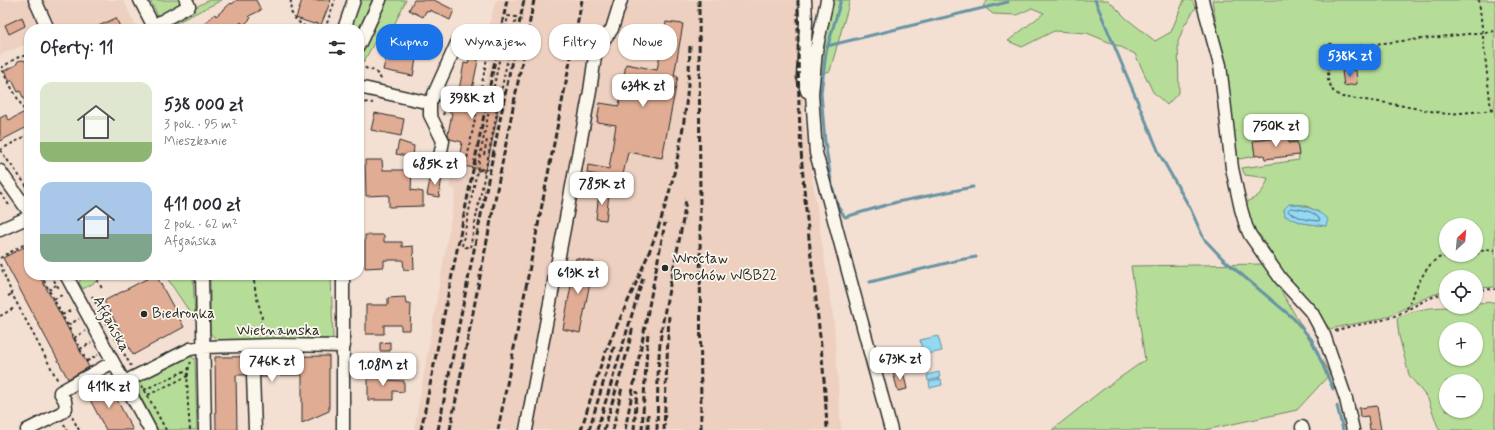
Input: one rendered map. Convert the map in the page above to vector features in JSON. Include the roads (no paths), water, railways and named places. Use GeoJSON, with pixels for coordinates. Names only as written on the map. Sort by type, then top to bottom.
{"type":"FeatureCollection","features":[{"type":"Feature","properties":{"kind":"street"},"geometry":{"type":"LineString","coordinates":[[35,0],[46,24]]}},
{"type":"Feature","properties":{"kind":"street"},"geometry":{"type":"LineString","coordinates":[[140,0],[152,24]]}},
{"type":"Feature","properties":{"kind":"street"},"geometry":{"type":"LineString","coordinates":[[160,24],[189,6],[186,0]]}},
{"type":"Feature","properties":{"kind":"street"},"geometry":{"type":"LineString","coordinates":[[346,24],[354,0]]}},
{"type":"Feature","properties":{"kind":"street"},"geometry":{"type":"LineString","coordinates":[[364,34],[380,0]]}},
{"type":"Feature","properties":{"kind":"street"},"geometry":{"type":"LineString","coordinates":[[526,430],[590,91],[595,56],[602,42],[612,29],[621,0]]}},
{"type":"Feature","properties":{"kind":"street"},"geometry":{"type":"LineString","coordinates":[[805,0],[806,22],[802,77],[807,91],[812,94]]}},
{"type":"Feature","properties":{"kind":"street"},"geometry":{"type":"LineString","coordinates":[[826,0],[816,51],[812,94],[816,153],[891,430]]}},
{"type":"Feature","properties":{"kind":"street"},"geometry":{"type":"LineString","coordinates":[[1202,0],[1220,65],[1232,168],[1246,226],[1250,235],[1281,279],[1312,313],[1324,335],[1346,399],[1353,430]]}},
{"type":"Feature","properties":{"kind":"street"},"geometry":{"type":"LineString","coordinates":[[440,156],[443,141],[430,115],[430,103],[451,56]]}},
{"type":"Feature","properties":{"kind":"street"},"geometry":{"type":"LineString","coordinates":[[364,88],[430,103]]}},
{"type":"Feature","properties":{"kind":"street"},"geometry":{"type":"LineString","coordinates":[[0,171],[24,205]]}},
{"type":"Feature","properties":{"kind":"street"},"geometry":{"type":"LineString","coordinates":[[0,230],[24,219]]}},
{"type":"Feature","properties":{"kind":"street","name":"Afgańska"},"geometry":{"type":"LineString","coordinates":[[69,280],[113,362],[129,380],[150,430]]}},
{"type":"Feature","properties":{"kind":"street"},"geometry":{"type":"LineString","coordinates":[[202,280],[205,430]]}},
{"type":"Feature","properties":{"kind":"street"},"geometry":{"type":"LineString","coordinates":[[343,280],[343,430]]}},
{"type":"Feature","properties":{"kind":"street","name":"Wietnamska"},"geometry":{"type":"LineString","coordinates":[[129,380],[190,349],[203,347],[254,349],[344,346]]}},
{"type":"Feature","properties":{"kind":"street"},"geometry":{"type":"LineString","coordinates":[[26,430],[61,413],[66,408],[65,401],[60,392],[113,362]]}},
{"type":"Feature","properties":{"kind":"street"},"geometry":{"type":"LineString","coordinates":[[253,375],[255,430]]}},
{"type":"Feature","properties":{"kind":"water"},"geometry":{"type":"Polygon","coordinates":[[[1289,204],[1300,205],[1314,210],[1328,219],[1326,226],[1303,223],[1285,216],[1284,209],[1289,204]]]}},
{"type":"Feature","properties":{"kind":"water"},"geometry":{"type":"Polygon","coordinates":[[[938,336],[942,351],[923,355],[920,340],[938,336]]]}},
{"type":"Feature","properties":{"kind":"water"},"geometry":{"type":"Polygon","coordinates":[[[939,372],[940,378],[928,381],[927,375],[939,372]]]}},
{"type":"Feature","properties":{"kind":"water"},"geometry":{"type":"Polygon","coordinates":[[[941,379],[942,385],[930,388],[929,382],[941,379]]]}},
{"type":"Feature","properties":{"kind":"waterway"},"geometry":{"type":"LineString","coordinates":[[841,0],[826,52],[821,93],[825,142],[832,186],[838,207],[845,217],[897,202],[973,187]]}},
{"type":"Feature","properties":{"kind":"waterway"},"geometry":{"type":"LineString","coordinates":[[1095,0],[1160,155],[1190,208],[1204,239],[1223,259],[1293,318],[1312,340],[1333,389]]}},
{"type":"Feature","properties":{"kind":"waterway"},"geometry":{"type":"LineString","coordinates":[[827,46],[1008,2]]}},
{"type":"Feature","properties":{"kind":"waterway"},"geometry":{"type":"LineString","coordinates":[[870,282],[976,257]]}},
{"type":"Feature","properties":{"kind":"waterway"},"geometry":{"type":"LineString","coordinates":[[1337,406],[1343,430]]}},
{"type":"Feature","properties":{"kind":"tunnel"},"geometry":{"type":"LineString","coordinates":[[253,356],[253,375]]}},
{"type":"Feature","properties":{"kind":"railway"},"geometry":{"type":"LineString","coordinates":[[421,430],[507,0]]}},
{"type":"Feature","properties":{"kind":"railway"},"geometry":{"type":"LineString","coordinates":[[438,430],[524,0]]}},
{"type":"Feature","properties":{"kind":"railway"},"geometry":{"type":"LineString","coordinates":[[450,430],[534,0]]}},
{"type":"Feature","properties":{"kind":"railway"},"geometry":{"type":"LineString","coordinates":[[498,430],[582,0]]}},
{"type":"Feature","properties":{"kind":"railway"},"geometry":{"type":"LineString","coordinates":[[699,0],[701,430]]}},
{"type":"Feature","properties":{"kind":"railway"},"geometry":{"type":"LineString","coordinates":[[798,0],[799,94],[802,165],[823,369],[827,430]]}},
{"type":"Feature","properties":{"kind":"railway"},"geometry":{"type":"LineString","coordinates":[[581,430],[604,356],[651,248],[664,211],[676,164],[685,116],[690,43]]}},
{"type":"Feature","properties":{"kind":"railway"},"geometry":{"type":"LineString","coordinates":[[657,430],[660,340],[686,198]]}},
{"type":"Feature","properties":{"kind":"railway"},"geometry":{"type":"LineString","coordinates":[[625,430],[665,223]]}},
{"type":"Feature","properties":{"kind":"railway"},"geometry":{"type":"LineString","coordinates":[[597,430],[643,278]]}},
{"type":"Feature","properties":{"kind":"railway"},"geometry":{"type":"LineString","coordinates":[[664,430],[669,314]]}},
{"type":"Feature","properties":{"kind":"railway"},"geometry":{"type":"LineString","coordinates":[[604,430],[627,353],[633,326]]}},
{"type":"Feature","properties":{"kind":"railway"},"geometry":{"type":"LineString","coordinates":[[642,430],[648,331]]}},
{"type":"Feature","properties":{"kind":"railway"},"geometry":{"type":"LineString","coordinates":[[589,430],[615,344]]}},
{"type":"Feature","properties":{"kind":"railway"},"geometry":{"type":"LineString","coordinates":[[613,430],[622,387]]}},
{"type":"Feature","properties":{"kind":"railway"},"geometry":{"type":"LineString","coordinates":[[634,430],[637,391]]}},
{"type":"Feature","properties":{"kind":"railway"},"geometry":{"type":"LineString","coordinates":[[648,414],[648,430]]}},
{"type":"Feature","properties":{"kind":"place","name":"Wrocław Brochów WBB22"},"geometry":{"type":"Point","coordinates":[665,268]}},
{"type":"Feature","properties":{"kind":"place","name":"Biedronka"},"geometry":{"type":"Point","coordinates":[144,314]}}]}
